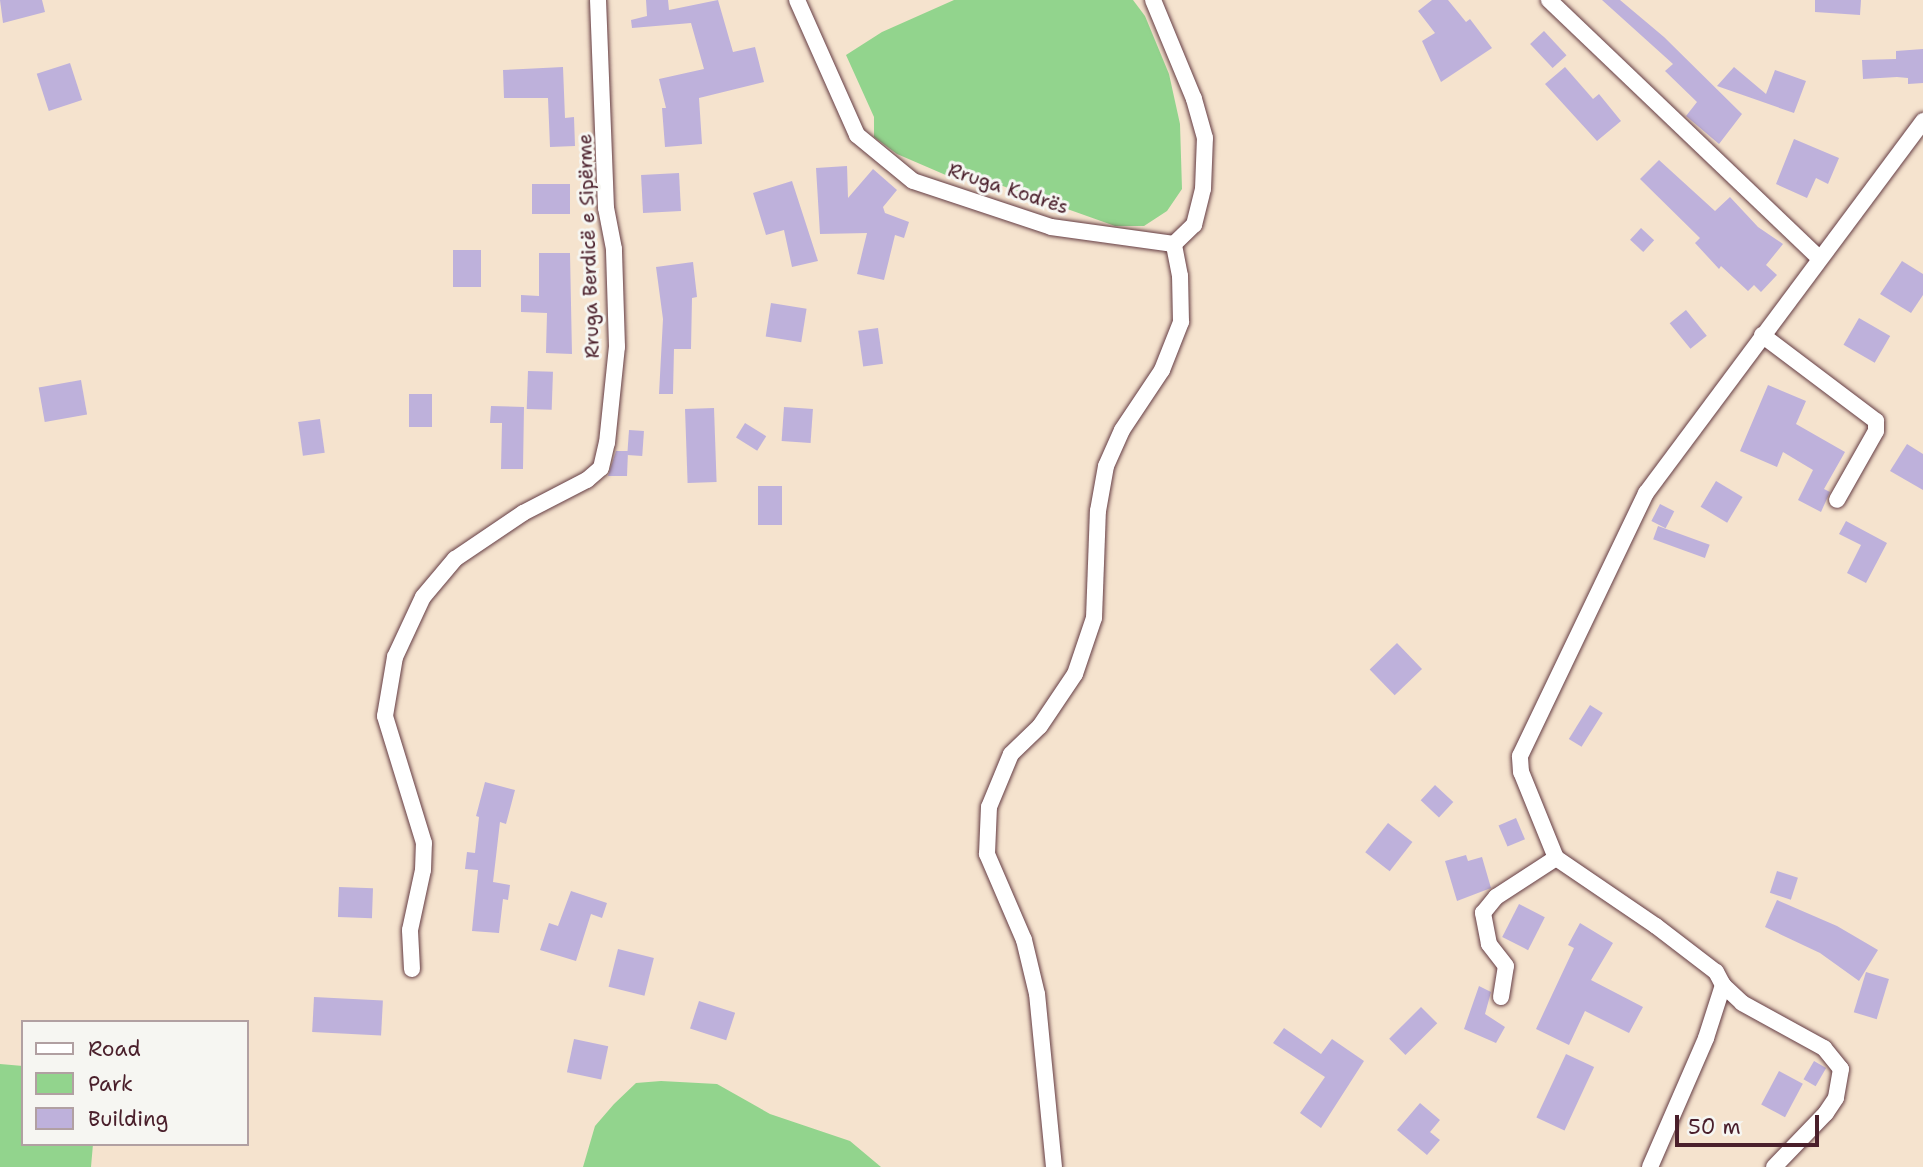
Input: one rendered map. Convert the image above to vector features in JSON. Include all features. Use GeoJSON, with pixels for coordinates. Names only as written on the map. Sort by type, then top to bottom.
{"type":"FeatureCollection","features":[{"type":"Feature","properties":{"kind":"street","name":"Rruga Berdicë e Sipërme"},"geometry":{"type":"LineString","coordinates":[[412,969],[410,930],[423,870],[424,843],[386,716],[395,657],[423,597],[455,559],[523,513],[587,481],[601,468],[607,443],[617,347],[614,249],[606,208],[598,0]]}},
{"type":"Feature","properties":{"kind":"street","name":"Rruga Kodrës"},"geometry":{"type":"LineString","coordinates":[[797,0],[858,135],[914,181],[1051,227],[1174,244]]}},
{"type":"Feature","properties":{"kind":"street"},"geometry":{"type":"LineString","coordinates":[[1054,1167],[1037,994],[1024,940],[987,854],[989,807],[1011,754],[1040,726],[1075,674],[1094,618],[1098,511],[1106,466],[1122,430],[1162,370],[1181,322],[1174,244],[1194,225],[1203,188],[1205,138],[1194,99],[1153,0]]}},
{"type":"Feature","properties":{"kind":"street"},"geometry":{"type":"LineString","coordinates":[[1549,0],[1818,257]]}},
{"type":"Feature","properties":{"kind":"street"},"geometry":{"type":"LineString","coordinates":[[1774,1167],[1836,1098],[1841,1069],[1824,1048],[1742,1003],[1723,985],[1716,972],[1556,858],[1521,772],[1525,740],[1562,674],[1646,493],[1818,257],[1923,121]]}},
{"type":"Feature","properties":{"kind":"street"},"geometry":{"type":"LineString","coordinates":[[1762,335],[1876,421],[1876,431],[1837,500]]}},
{"type":"Feature","properties":{"kind":"street"},"geometry":{"type":"LineString","coordinates":[[1501,998],[1506,966],[1489,944],[1483,912],[1496,897],[1556,858]]}},
{"type":"Feature","properties":{"kind":"street"},"geometry":{"type":"LineString","coordinates":[[1650,1167],[1706,1038],[1723,985]]}},
{"type":"Feature","properties":{"kind":"green space"},"geometry":{"type":"Polygon","coordinates":[[[954,0],[1133,0],[1145,16],[1169,74],[1180,124],[1182,189],[1167,211],[1144,226],[1115,226],[1000,185],[948,176],[897,154],[874,137],[874,117],[846,55],[882,32],[954,0]]]}},
{"type":"Feature","properties":{"kind":"green space"},"geometry":{"type":"Polygon","coordinates":[[[0,1064],[21,1066],[21,1146],[93,1146],[91,1167],[0,1167],[0,1064]]]}},
{"type":"Feature","properties":{"kind":"green space"},"geometry":{"type":"Polygon","coordinates":[[[661,1081],[717,1084],[770,1114],[850,1141],[881,1167],[583,1167],[595,1126],[614,1104],[636,1083],[661,1081]]]}},
{"type":"Feature","properties":{"kind":"building"},"geometry":{"type":"Polygon","coordinates":[[[0,0],[42,0],[45,12],[3,23],[0,0]]]}},
{"type":"Feature","properties":{"kind":"building"},"geometry":{"type":"Polygon","coordinates":[[[646,0],[668,0],[669,10],[718,0],[733,52],[755,47],[764,82],[699,98],[702,144],[665,147],[662,108],[666,108],[659,79],[704,69],[691,23],[632,28],[631,20],[647,16],[646,0]]]}},
{"type":"Feature","properties":{"kind":"building"},"geometry":{"type":"Polygon","coordinates":[[[1432,0],[1448,0],[1466,22],[1470,19],[1492,48],[1441,82],[1422,41],[1435,33],[1418,11],[1432,0]]]}},
{"type":"Feature","properties":{"kind":"building"},"geometry":{"type":"Polygon","coordinates":[[[1602,0],[1620,0],[1664,37],[1742,114],[1719,144],[1686,116],[1697,102],[1665,71],[1673,64],[1602,0]]]}},
{"type":"Feature","properties":{"kind":"building"},"geometry":{"type":"Polygon","coordinates":[[[1815,0],[1861,0],[1860,15],[1815,12],[1815,0]]]}},
{"type":"Feature","properties":{"kind":"building"},"geometry":{"type":"Polygon","coordinates":[[[1544,31],[1567,55],[1553,68],[1530,44],[1544,31]]]}},
{"type":"Feature","properties":{"kind":"building"},"geometry":{"type":"Polygon","coordinates":[[[1923,49],[1923,83],[1908,84],[1908,78],[1897,77],[1863,79],[1862,60],[1896,59],[1896,51],[1923,49]]]}},
{"type":"Feature","properties":{"kind":"building"},"geometry":{"type":"Polygon","coordinates":[[[70,63],[82,100],[49,111],[37,74],[70,63]]]}},
{"type":"Feature","properties":{"kind":"building"},"geometry":{"type":"Polygon","coordinates":[[[563,67],[565,118],[574,117],[575,146],[550,147],[548,98],[504,98],[503,70],[563,67]]]}},
{"type":"Feature","properties":{"kind":"building"},"geometry":{"type":"Polygon","coordinates":[[[1565,67],[1593,99],[1599,94],[1621,121],[1597,141],[1545,84],[1565,67]]]}},
{"type":"Feature","properties":{"kind":"building"},"geometry":{"type":"Polygon","coordinates":[[[1734,67],[1766,94],[1775,70],[1806,81],[1794,113],[1717,86],[1734,67]]]}},
{"type":"Feature","properties":{"kind":"building"},"geometry":{"type":"Polygon","coordinates":[[[1794,139],[1839,158],[1828,184],[1816,178],[1807,198],[1776,184],[1794,139]]]}},
{"type":"Feature","properties":{"kind":"building"},"geometry":{"type":"Polygon","coordinates":[[[1659,160],[1715,211],[1730,197],[1758,227],[1783,244],[1766,265],[1777,275],[1761,292],[1754,285],[1748,291],[1721,266],[1719,269],[1695,243],[1700,238],[1640,179],[1659,160]]]}},
{"type":"Feature","properties":{"kind":"building"},"geometry":{"type":"Polygon","coordinates":[[[847,166],[848,198],[873,169],[897,190],[883,207],[885,213],[909,222],[904,238],[895,235],[884,280],[857,274],[867,233],[820,234],[816,168],[847,166]]]}},
{"type":"Feature","properties":{"kind":"building"},"geometry":{"type":"Polygon","coordinates":[[[679,173],[681,211],[643,213],[641,175],[679,173]]]}},
{"type":"Feature","properties":{"kind":"building"},"geometry":{"type":"Polygon","coordinates":[[[792,181],[818,261],[792,267],[784,230],[766,235],[753,193],[792,181]]]}},
{"type":"Feature","properties":{"kind":"building"},"geometry":{"type":"Polygon","coordinates":[[[532,184],[570,184],[570,214],[532,214],[532,184]]]}},
{"type":"Feature","properties":{"kind":"building"},"geometry":{"type":"Polygon","coordinates":[[[1641,228],[1654,240],[1643,252],[1630,240],[1641,228]]]}},
{"type":"Feature","properties":{"kind":"building"},"geometry":{"type":"Polygon","coordinates":[[[453,250],[481,250],[481,287],[453,287],[453,250]]]}},
{"type":"Feature","properties":{"kind":"building"},"geometry":{"type":"Polygon","coordinates":[[[539,253],[570,253],[572,354],[546,353],[547,313],[521,312],[521,295],[539,296],[539,253]]]}},
{"type":"Feature","properties":{"kind":"building"},"geometry":{"type":"Polygon","coordinates":[[[1902,261],[1923,274],[1923,295],[1911,313],[1880,294],[1902,261]]]}},
{"type":"Feature","properties":{"kind":"building"},"geometry":{"type":"Polygon","coordinates":[[[693,262],[697,297],[692,298],[691,349],[674,349],[673,394],[659,394],[663,319],[656,267],[693,262]]]}},
{"type":"Feature","properties":{"kind":"building"},"geometry":{"type":"Polygon","coordinates":[[[771,303],[807,309],[801,342],[766,337],[771,303]]]}},
{"type":"Feature","properties":{"kind":"building"},"geometry":{"type":"Polygon","coordinates":[[[1686,310],[1707,336],[1690,349],[1670,323],[1686,310]]]}},
{"type":"Feature","properties":{"kind":"building"},"geometry":{"type":"Polygon","coordinates":[[[1859,318],[1890,336],[1875,363],[1844,345],[1859,318]]]}},
{"type":"Feature","properties":{"kind":"building"},"geometry":{"type":"Polygon","coordinates":[[[878,328],[883,364],[863,366],[858,331],[878,328]]]}},
{"type":"Feature","properties":{"kind":"building"},"geometry":{"type":"Polygon","coordinates":[[[528,371],[553,372],[552,410],[527,409],[528,371]]]}},
{"type":"Feature","properties":{"kind":"building"},"geometry":{"type":"Polygon","coordinates":[[[81,380],[87,414],[45,422],[39,387],[81,380]]]}},
{"type":"Feature","properties":{"kind":"building"},"geometry":{"type":"Polygon","coordinates":[[[1768,385],[1806,401],[1796,424],[1845,452],[1824,489],[1830,492],[1821,512],[1798,500],[1813,470],[1783,452],[1777,467],[1740,451],[1768,385]]]}},
{"type":"Feature","properties":{"kind":"building"},"geometry":{"type":"Polygon","coordinates":[[[409,394],[432,394],[432,427],[409,427],[409,394]]]}},
{"type":"Feature","properties":{"kind":"building"},"geometry":{"type":"Polygon","coordinates":[[[491,406],[524,407],[523,469],[501,469],[502,423],[490,423],[491,406]]]}},
{"type":"Feature","properties":{"kind":"building"},"geometry":{"type":"Polygon","coordinates":[[[784,407],[813,409],[811,443],[782,441],[784,407]]]}},
{"type":"Feature","properties":{"kind":"building"},"geometry":{"type":"Polygon","coordinates":[[[714,408],[717,482],[688,483],[685,409],[714,408]]]}},
{"type":"Feature","properties":{"kind":"building"},"geometry":{"type":"Polygon","coordinates":[[[320,419],[325,453],[303,456],[298,422],[320,419]]]}},
{"type":"Feature","properties":{"kind":"building"},"geometry":{"type":"Polygon","coordinates":[[[745,423],[766,436],[757,451],[736,437],[745,423]]]}},
{"type":"Feature","properties":{"kind":"building"},"geometry":{"type":"Polygon","coordinates":[[[629,430],[644,431],[642,456],[627,455],[629,430]]]}},
{"type":"Feature","properties":{"kind":"building"},"geometry":{"type":"Polygon","coordinates":[[[1907,444],[1923,454],[1923,490],[1890,471],[1907,444]]]}},
{"type":"Feature","properties":{"kind":"building"},"geometry":{"type":"Polygon","coordinates":[[[616,451],[628,451],[627,476],[608,476],[616,451]]]}},
{"type":"Feature","properties":{"kind":"building"},"geometry":{"type":"Polygon","coordinates":[[[1716,481],[1743,497],[1727,523],[1701,507],[1716,481]]]}},
{"type":"Feature","properties":{"kind":"building"},"geometry":{"type":"Polygon","coordinates":[[[758,486],[782,486],[782,525],[758,525],[758,486]]]}},
{"type":"Feature","properties":{"kind":"building"},"geometry":{"type":"Polygon","coordinates":[[[1660,504],[1674,511],[1666,528],[1651,521],[1660,504]]]}},
{"type":"Feature","properties":{"kind":"building"},"geometry":{"type":"Polygon","coordinates":[[[1846,521],[1887,543],[1866,583],[1847,573],[1861,545],[1839,534],[1846,521]]]}},
{"type":"Feature","properties":{"kind":"building"},"geometry":{"type":"Polygon","coordinates":[[[1658,526],[1710,545],[1705,558],[1653,539],[1658,526]]]}},
{"type":"Feature","properties":{"kind":"building"},"geometry":{"type":"Polygon","coordinates":[[[1397,643],[1422,669],[1395,695],[1370,669],[1397,643]]]}},
{"type":"Feature","properties":{"kind":"building"},"geometry":{"type":"Polygon","coordinates":[[[1590,705],[1603,713],[1582,747],[1569,739],[1590,705]]]}},
{"type":"Feature","properties":{"kind":"building"},"geometry":{"type":"Polygon","coordinates":[[[485,782],[515,790],[506,824],[500,822],[493,882],[510,885],[508,900],[503,899],[499,933],[472,931],[478,870],[465,869],[467,852],[475,853],[479,817],[476,816],[485,782]]]}},
{"type":"Feature","properties":{"kind":"building"},"geometry":{"type":"Polygon","coordinates":[[[1435,785],[1453,802],[1439,817],[1421,800],[1435,785]]]}},
{"type":"Feature","properties":{"kind":"building"},"geometry":{"type":"Polygon","coordinates":[[[1516,818],[1525,839],[1507,847],[1499,825],[1516,818]]]}},
{"type":"Feature","properties":{"kind":"building"},"geometry":{"type":"Polygon","coordinates":[[[1388,823],[1412,842],[1390,871],[1365,852],[1388,823]]]}},
{"type":"Feature","properties":{"kind":"building"},"geometry":{"type":"Polygon","coordinates":[[[1466,855],[1468,861],[1482,857],[1491,888],[1457,901],[1445,861],[1466,855]]]}},
{"type":"Feature","properties":{"kind":"building"},"geometry":{"type":"Polygon","coordinates":[[[1777,871],[1798,878],[1791,900],[1770,893],[1777,871]]]}},
{"type":"Feature","properties":{"kind":"building"},"geometry":{"type":"Polygon","coordinates":[[[339,887],[373,888],[372,918],[338,917],[339,887]]]}},
{"type":"Feature","properties":{"kind":"building"},"geometry":{"type":"Polygon","coordinates":[[[571,891],[607,903],[602,918],[591,914],[576,961],[540,950],[549,923],[558,926],[571,891]]]}},
{"type":"Feature","properties":{"kind":"building"},"geometry":{"type":"Polygon","coordinates":[[[1777,900],[1837,926],[1878,950],[1859,981],[1820,953],[1765,927],[1777,900]]]}},
{"type":"Feature","properties":{"kind":"building"},"geometry":{"type":"Polygon","coordinates":[[[1519,904],[1545,917],[1528,950],[1502,937],[1519,904]]]}},
{"type":"Feature","properties":{"kind":"building"},"geometry":{"type":"Polygon","coordinates":[[[1580,923],[1613,943],[1591,980],[1643,1007],[1629,1033],[1585,1011],[1569,1045],[1536,1029],[1574,948],[1568,945],[1580,923]]]}},
{"type":"Feature","properties":{"kind":"building"},"geometry":{"type":"Polygon","coordinates":[[[618,949],[654,958],[644,996],[609,987],[618,949]]]}},
{"type":"Feature","properties":{"kind":"building"},"geometry":{"type":"Polygon","coordinates":[[[1866,972],[1889,979],[1877,1019],[1854,1012],[1866,972]]]}},
{"type":"Feature","properties":{"kind":"building"},"geometry":{"type":"Polygon","coordinates":[[[1479,986],[1491,992],[1485,1014],[1505,1027],[1496,1043],[1464,1029],[1479,986]]]}},
{"type":"Feature","properties":{"kind":"building"},"geometry":{"type":"Polygon","coordinates":[[[314,997],[383,1001],[381,1036],[312,1032],[314,997]]]}},
{"type":"Feature","properties":{"kind":"building"},"geometry":{"type":"Polygon","coordinates":[[[699,1001],[735,1013],[726,1040],[690,1029],[699,1001]]]}},
{"type":"Feature","properties":{"kind":"building"},"geometry":{"type":"Polygon","coordinates":[[[1421,1007],[1437,1023],[1405,1055],[1389,1039],[1421,1007]]]}},
{"type":"Feature","properties":{"kind":"building"},"geometry":{"type":"Polygon","coordinates":[[[1284,1028],[1321,1054],[1332,1039],[1364,1061],[1321,1128],[1300,1113],[1325,1077],[1273,1043],[1284,1028]]]}},
{"type":"Feature","properties":{"kind":"building"},"geometry":{"type":"Polygon","coordinates":[[[574,1039],[608,1046],[601,1080],[567,1072],[574,1039]]]}},
{"type":"Feature","properties":{"kind":"building"},"geometry":{"type":"Polygon","coordinates":[[[1566,1054],[1594,1067],[1565,1131],[1536,1117],[1566,1054]]]}},
{"type":"Feature","properties":{"kind":"building"},"geometry":{"type":"Polygon","coordinates":[[[1814,1061],[1826,1068],[1816,1086],[1804,1079],[1814,1061]]]}},
{"type":"Feature","properties":{"kind":"building"},"geometry":{"type":"Polygon","coordinates":[[[1779,1071],[1803,1084],[1785,1117],[1761,1105],[1779,1071]]]}},
{"type":"Feature","properties":{"kind":"building"},"geometry":{"type":"Polygon","coordinates":[[[1420,1103],[1440,1120],[1430,1132],[1440,1140],[1427,1155],[1397,1130],[1420,1103]]]}}]}
